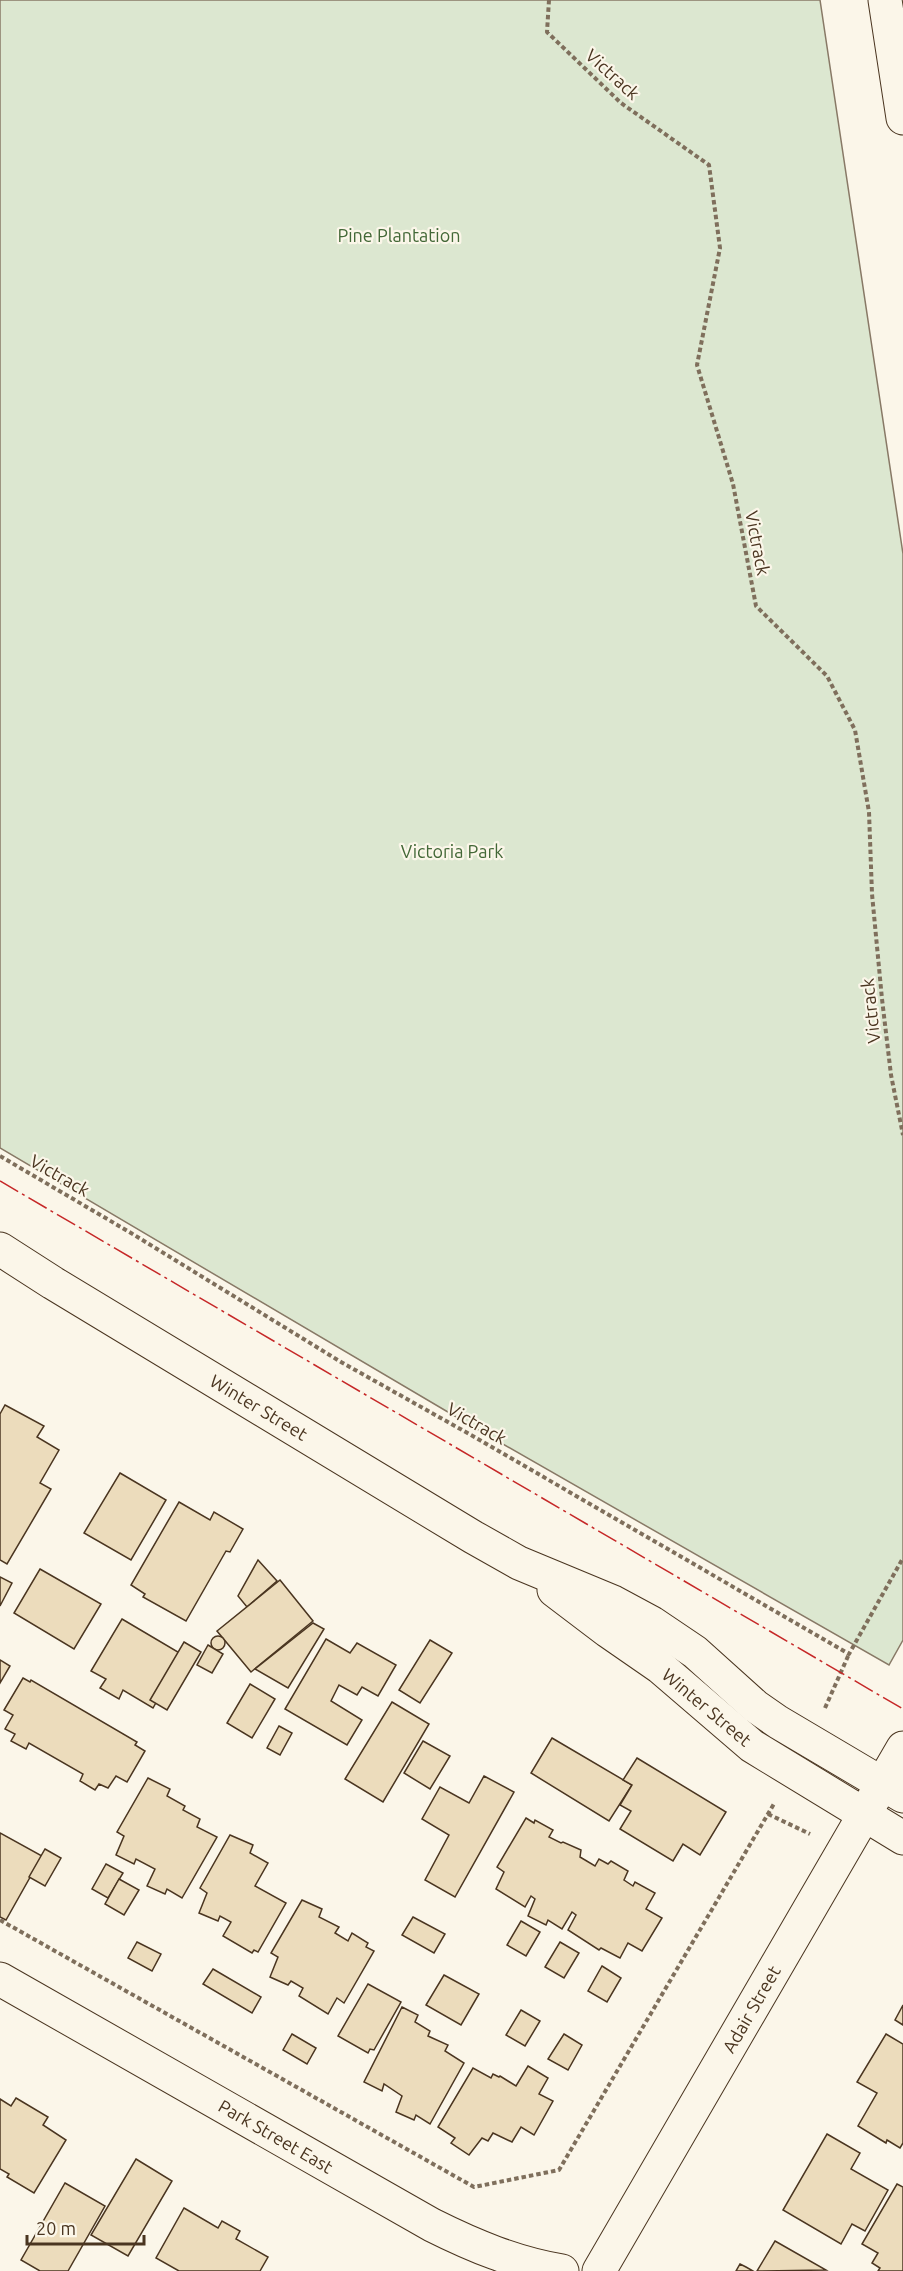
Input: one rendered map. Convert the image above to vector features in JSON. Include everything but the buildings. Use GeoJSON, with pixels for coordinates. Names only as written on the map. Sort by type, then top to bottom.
{"type":"FeatureCollection","features":[{"type":"Feature","properties":{"kind":"street"},"geometry":{"type":"LineString","coordinates":[[885,0],[903,118]]}},
{"type":"Feature","properties":{"kind":"street","name":"Winter Street"},"geometry":{"type":"LineString","coordinates":[[0,1249],[133,1332],[519,1563],[600,1626],[660,1667],[752,1746],[903,1838]]}},
{"type":"Feature","properties":{"kind":"street","name":"Winter Street"},"geometry":{"type":"LineString","coordinates":[[519,1563],[613,1602],[652,1623],[695,1652],[755,1706],[808,1741],[893,1789]]}},
{"type":"Feature","properties":{"kind":"street","name":"Adair Street"},"geometry":{"type":"LineString","coordinates":[[599,2271],[864,1815],[893,1789],[903,1748]]}},
{"type":"Feature","properties":{"kind":"street","name":"Park Street East"},"geometry":{"type":"LineString","coordinates":[[0,1979],[432,2225],[493,2254],[542,2268],[562,2271]]}},
{"type":"Feature","properties":{"kind":"path","name":"Victrack"},"geometry":{"type":"LineString","coordinates":[[549,0],[547,32],[621,103],[709,165],[720,248],[696,365],[733,484],[756,606],[827,676],[855,730],[869,812],[872,894],[891,1075],[903,1135]]}},
{"type":"Feature","properties":{"kind":"path","name":"Victrack"},"geometry":{"type":"LineString","coordinates":[[0,1156],[131,1233],[341,1362],[502,1452],[849,1654]]}},
{"type":"Feature","properties":{"kind":"path"},"geometry":{"type":"LineString","coordinates":[[808,1741],[849,1654],[903,1558]]}},
{"type":"Feature","properties":{"kind":"path"},"geometry":{"type":"LineString","coordinates":[[0,1920],[474,2187],[559,2170],[792,1772]]}},
{"type":"Feature","properties":{"kind":"green space","name":"Victoria Park"},"geometry":{"type":"Polygon","coordinates":[[[0,0],[820,0],[903,554],[903,1640],[889,1665],[475,1428],[0,1148],[0,0]]]}},
{"type":"Feature","properties":{"kind":"power"},"geometry":{"type":"LineString","coordinates":[[0,1181],[903,1709]]}},
{"type":"Feature","properties":{"kind":"park label","name":"Pine Plantation"},"geometry":{"type":"Point","coordinates":[399,235]}}]}
